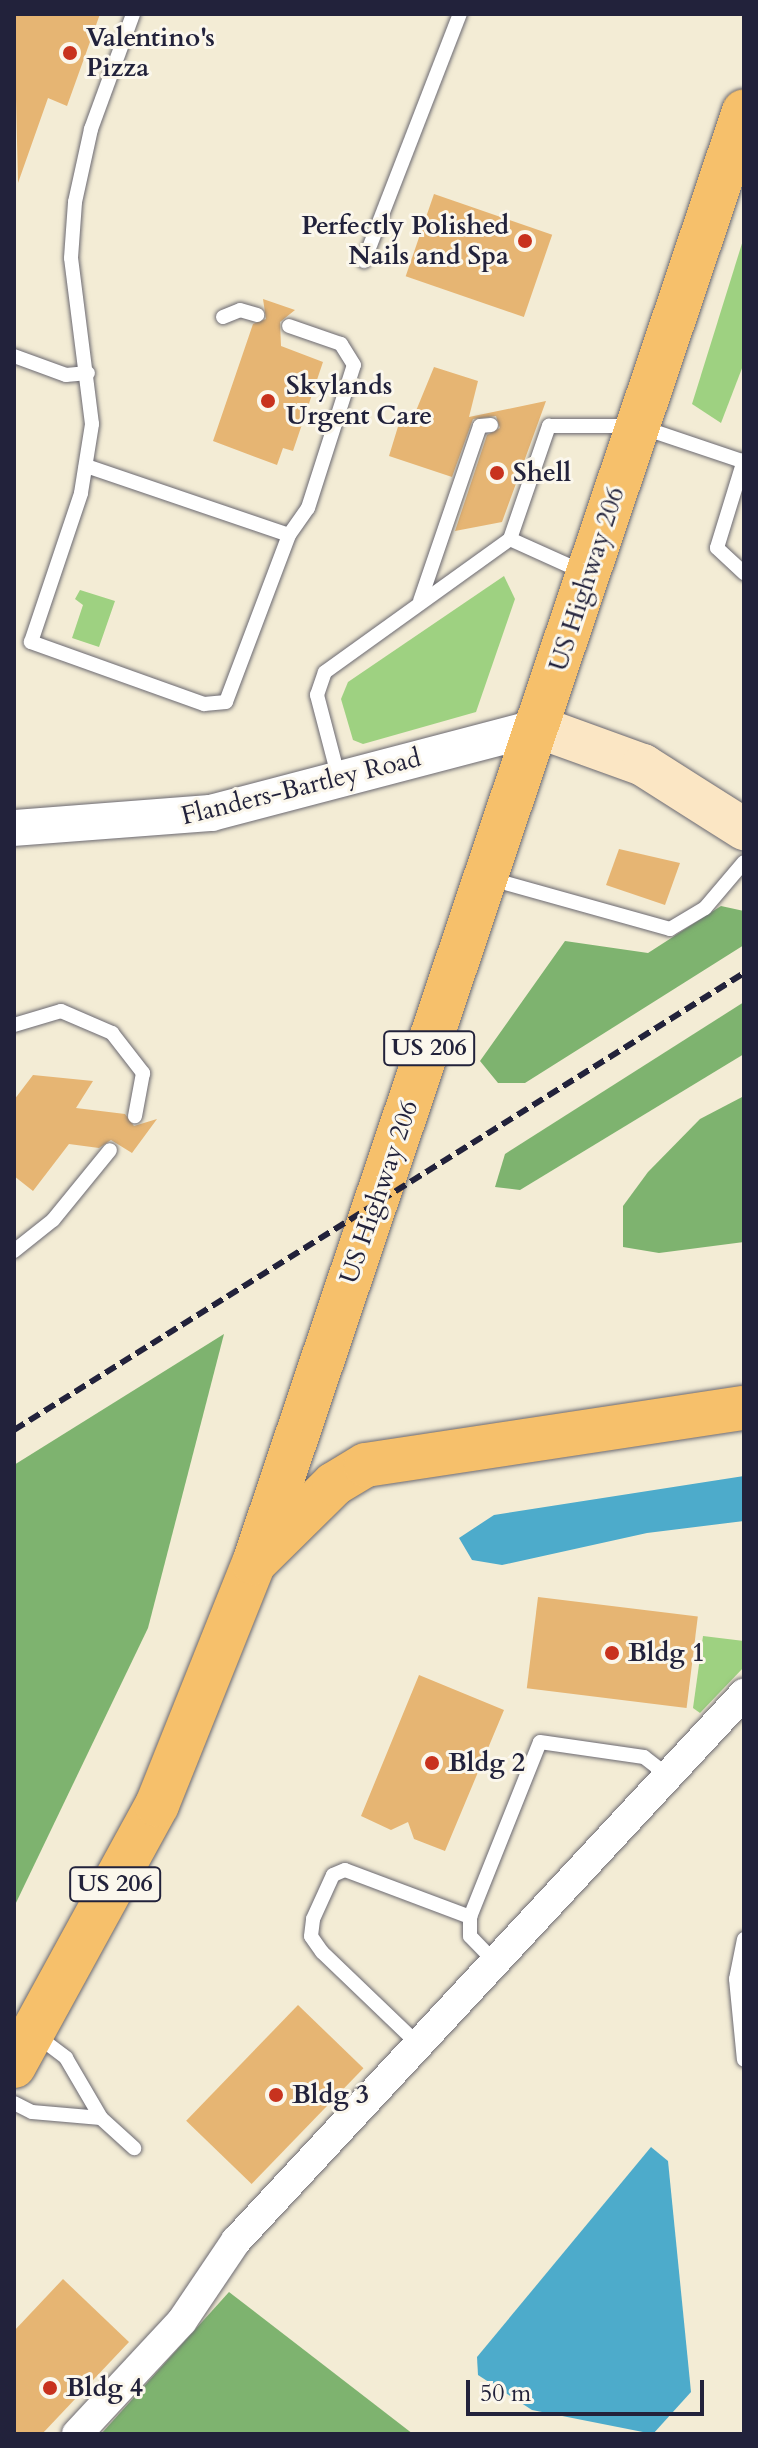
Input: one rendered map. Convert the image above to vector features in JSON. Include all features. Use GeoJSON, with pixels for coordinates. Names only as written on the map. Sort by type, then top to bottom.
{"type":"FeatureCollection","features":[{"type":"Feature","properties":{"kind":"highway","name":"US Highway 206"},"geometry":{"type":"LineString","coordinates":[[24,2049],[157,1805],[254,1563],[744,111]]}},
{"type":"Feature","properties":{"kind":"highway"},"geometry":{"type":"LineString","coordinates":[[254,1563],[328,1489],[366,1465],[744,1408]]}},
{"type":"Feature","properties":{"kind":"main road"},"geometry":{"type":"LineString","coordinates":[[538,727],[675,781],[744,829]]}},
{"type":"Feature","properties":{"kind":"street","name":"Flanders-Bartley Road"},"geometry":{"type":"LineString","coordinates":[[14,828],[172,820],[538,727]]}},
{"type":"Feature","properties":{"kind":"street"},"geometry":{"type":"LineString","coordinates":[[77,2434],[182,2321],[236,2241],[744,1694]]}},
{"type":"Feature","properties":{"kind":"lane"},"geometry":{"type":"LineString","coordinates":[[133,14],[91,129],[75,202],[71,258],[88,373],[86,466],[31,642],[204,704],[226,702],[235,691],[289,535],[308,508],[354,365],[341,344],[289,326]]}},
{"type":"Feature","properties":{"kind":"lane"},"geometry":{"type":"LineString","coordinates":[[364,261],[460,14]]}},
{"type":"Feature","properties":{"kind":"lane"},"geometry":{"type":"LineString","coordinates":[[223,317],[240,310],[257,315]]}},
{"type":"Feature","properties":{"kind":"lane"},"geometry":{"type":"LineString","coordinates":[[14,356],[66,375],[88,373]]}},
{"type":"Feature","properties":{"kind":"lane"},"geometry":{"type":"LineString","coordinates":[[339,780],[320,708],[321,679],[420,601],[510,539],[544,422],[638,426],[743,460],[717,548],[744,573]]}},
{"type":"Feature","properties":{"kind":"lane"},"geometry":{"type":"LineString","coordinates":[[420,601],[480,426],[491,425]]}},
{"type":"Feature","properties":{"kind":"lane"},"geometry":{"type":"LineString","coordinates":[[86,466],[289,535]]}},
{"type":"Feature","properties":{"kind":"lane"},"geometry":{"type":"LineString","coordinates":[[510,539],[589,575]]}},
{"type":"Feature","properties":{"kind":"lane"},"geometry":{"type":"LineString","coordinates":[[487,878],[670,929],[705,908],[744,862]]}},
{"type":"Feature","properties":{"kind":"lane"},"geometry":{"type":"LineString","coordinates":[[14,1025],[61,1011],[112,1033],[143,1073],[135,1116]]}},
{"type":"Feature","properties":{"kind":"lane"},"geometry":{"type":"LineString","coordinates":[[14,1251],[53,1220],[110,1150]]}},
{"type":"Feature","properties":{"kind":"lane"},"geometry":{"type":"LineString","coordinates":[[495,1962],[470,1936],[470,1917],[540,1742],[644,1757],[668,1776]]}},
{"type":"Feature","properties":{"kind":"lane"},"geometry":{"type":"LineString","coordinates":[[419,2045],[322,1952],[311,1936],[313,1919],[330,1879],[345,1870],[470,1917]]}},
{"type":"Feature","properties":{"kind":"lane"},"geometry":{"type":"LineString","coordinates":[[744,1939],[736,1979],[744,2060]]}},
{"type":"Feature","properties":{"kind":"lane"},"geometry":{"type":"LineString","coordinates":[[24,2049],[66,2058],[101,2118],[134,2148]]}},
{"type":"Feature","properties":{"kind":"lane"},"geometry":{"type":"LineString","coordinates":[[14,2103],[32,2112],[101,2118]]}},
{"type":"Feature","properties":{"kind":"green space"},"geometry":{"type":"Polygon","coordinates":[[[744,237],[744,363],[721,423],[692,404],[744,237]]]}},
{"type":"Feature","properties":{"kind":"green space"},"geometry":{"type":"Polygon","coordinates":[[[504,576],[515,599],[476,712],[363,744],[353,740],[341,699],[348,682],[504,576]]]}},
{"type":"Feature","properties":{"kind":"green space"},"geometry":{"type":"Polygon","coordinates":[[[80,590],[115,601],[99,647],[72,638],[83,605],[75,599],[80,590]]]}},
{"type":"Feature","properties":{"kind":"green space"},"geometry":{"type":"Polygon","coordinates":[[[721,906],[744,911],[744,945],[525,1083],[498,1083],[480,1061],[565,941],[648,953],[721,906]]]}},
{"type":"Feature","properties":{"kind":"green space"},"geometry":{"type":"Polygon","coordinates":[[[744,1002],[744,1054],[520,1190],[495,1187],[505,1154],[744,1002]]]}},
{"type":"Feature","properties":{"kind":"green space"},"geometry":{"type":"Polygon","coordinates":[[[744,1096],[744,1242],[659,1253],[623,1247],[623,1206],[648,1172],[700,1119],[744,1096]]]}},
{"type":"Feature","properties":{"kind":"green space"},"geometry":{"type":"Polygon","coordinates":[[[224,1334],[148,1628],[14,1907],[14,1465],[224,1334]]]}},
{"type":"Feature","properties":{"kind":"green space"},"geometry":{"type":"Polygon","coordinates":[[[703,1636],[744,1641],[744,1667],[700,1713],[693,1708],[703,1636]]]}},
{"type":"Feature","properties":{"kind":"green space"},"geometry":{"type":"Polygon","coordinates":[[[229,2292],[413,2434],[101,2434],[229,2292]]]}},
{"type":"Feature","properties":{"kind":"water"},"geometry":{"type":"Polygon","coordinates":[[[744,1476],[744,1521],[647,1533],[502,1565],[472,1560],[459,1538],[494,1515],[744,1476]]]}},
{"type":"Feature","properties":{"kind":"water"},"geometry":{"type":"Polygon","coordinates":[[[651,2147],[668,2161],[691,2392],[653,2434],[532,2410],[478,2375],[477,2357],[651,2147]]]}},
{"type":"Feature","properties":{"kind":"building"},"geometry":{"type":"Polygon","coordinates":[[[14,14],[100,14],[67,106],[48,98],[18,183],[14,14]]]}},
{"type":"Feature","properties":{"kind":"building"},"geometry":{"type":"Polygon","coordinates":[[[434,194],[552,235],[524,317],[406,276],[434,194]]]}},
{"type":"Feature","properties":{"kind":"building","name":"Skylands Urgent Care"},"geometry":{"type":"Polygon","coordinates":[[[263,299],[295,310],[280,322],[281,346],[323,362],[293,451],[283,448],[277,465],[213,441],[253,324],[266,319],[263,299]]]}},
{"type":"Feature","properties":{"kind":"building"},"geometry":{"type":"Polygon","coordinates":[[[434,367],[478,381],[469,417],[546,401],[502,522],[455,531],[487,435],[500,428],[496,416],[473,419],[452,477],[389,456],[400,420],[411,423],[434,367]]]}},
{"type":"Feature","properties":{"kind":"building"},"geometry":{"type":"Polygon","coordinates":[[[619,849],[680,863],[665,905],[606,885],[619,849]]]}},
{"type":"Feature","properties":{"kind":"building"},"geometry":{"type":"Polygon","coordinates":[[[33,1075],[93,1081],[76,1108],[125,1114],[134,1126],[157,1119],[132,1153],[111,1140],[99,1148],[69,1144],[33,1191],[14,1176],[14,1100],[33,1075]]]}},
{"type":"Feature","properties":{"kind":"building","name":"Bldg 1"},"geometry":{"type":"Polygon","coordinates":[[[538,1597],[698,1617],[687,1708],[527,1688],[538,1597]]]}},
{"type":"Feature","properties":{"kind":"building","name":"Bldg 2"},"geometry":{"type":"Polygon","coordinates":[[[419,1675],[504,1710],[445,1851],[414,1839],[408,1822],[391,1830],[361,1816],[419,1675]]]}},
{"type":"Feature","properties":{"kind":"building","name":"Bldg 3"},"geometry":{"type":"Polygon","coordinates":[[[298,2005],[363,2068],[252,2184],[186,2121],[298,2005]]]}},
{"type":"Feature","properties":{"kind":"building","name":"Bldg 4"},"geometry":{"type":"Polygon","coordinates":[[[63,2279],[129,2342],[42,2434],[14,2434],[14,2331],[63,2279]]]}},
{"type":"Feature","properties":{"kind":"railway"},"geometry":{"type":"LineString","coordinates":[[14,1430],[744,973]]}},
{"type":"Feature","properties":{"kind":"place","name":"Valentino's Pizza"},"geometry":{"type":"Point","coordinates":[70,53]}},
{"type":"Feature","properties":{"kind":"place","name":"Perfectly Polished Nails and Spa"},"geometry":{"type":"Point","coordinates":[525,241]}},
{"type":"Feature","properties":{"kind":"place","name":"Skylands Urgent Care"},"geometry":{"type":"Point","coordinates":[268,401]}},
{"type":"Feature","properties":{"kind":"place","name":"Shell"},"geometry":{"type":"Point","coordinates":[497,473]}},
{"type":"Feature","properties":{"kind":"place","name":"Bldg 1"},"geometry":{"type":"Point","coordinates":[612,1653]}},
{"type":"Feature","properties":{"kind":"place","name":"Bldg 2"},"geometry":{"type":"Point","coordinates":[432,1763]}},
{"type":"Feature","properties":{"kind":"place","name":"Bldg 3"},"geometry":{"type":"Point","coordinates":[276,2095]}},
{"type":"Feature","properties":{"kind":"place","name":"Bldg 4"},"geometry":{"type":"Point","coordinates":[50,2388]}}]}
